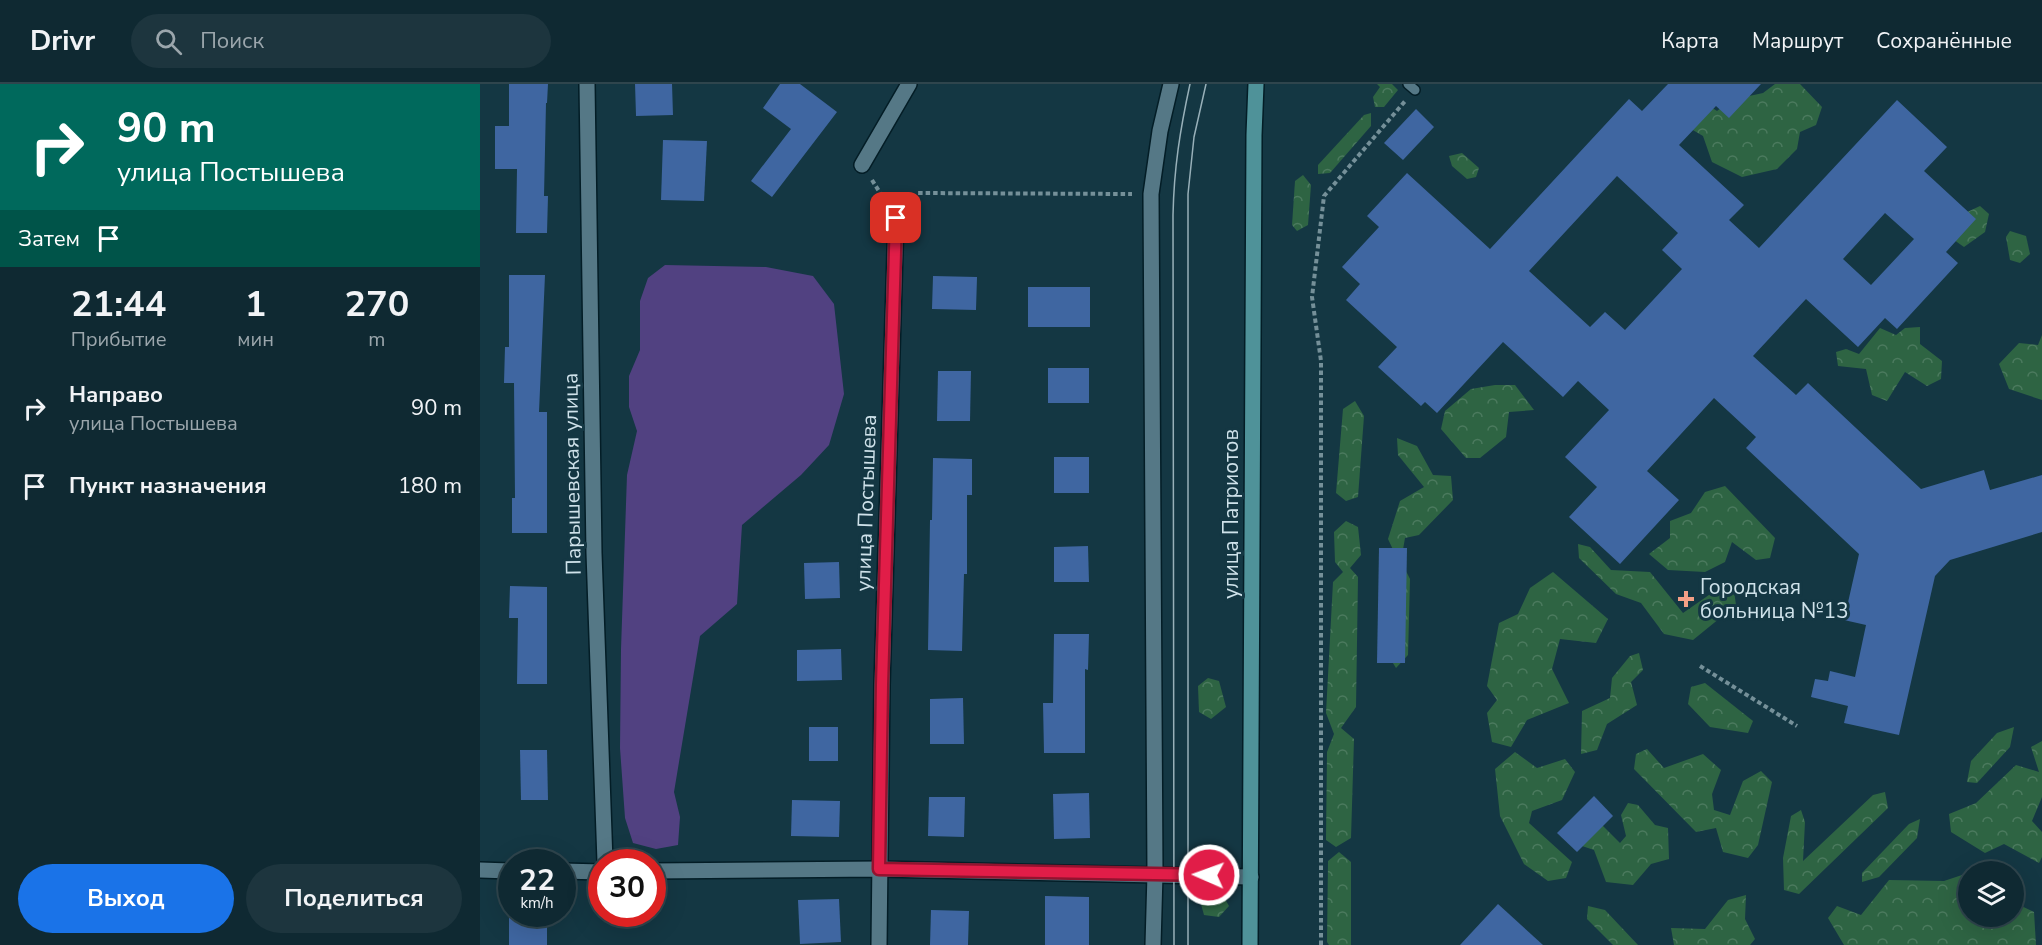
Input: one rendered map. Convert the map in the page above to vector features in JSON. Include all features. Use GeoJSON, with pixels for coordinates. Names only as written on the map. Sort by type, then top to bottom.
{"type":"FeatureCollection","features":[{"type":"Feature","properties":{"kind":"main road","name":"улица Патриотов"},"geometry":{"type":"LineString","coordinates":[[1250,945],[1256,84]]}},
{"type":"Feature","properties":{"kind":"street","name":"Парышевская улица"},"geometry":{"type":"LineString","coordinates":[[587,84],[594,553],[605,849]]}},
{"type":"Feature","properties":{"kind":"street"},"geometry":{"type":"LineString","coordinates":[[862,165],[909,84]]}},
{"type":"Feature","properties":{"kind":"street"},"geometry":{"type":"LineString","coordinates":[[1153,945],[1155,874],[1151,194],[1160,130],[1171,84]]}},
{"type":"Feature","properties":{"kind":"street","name":"улица Постышева"},"geometry":{"type":"LineString","coordinates":[[879,945],[882,673],[896,218]]}},
{"type":"Feature","properties":{"kind":"street"},"geometry":{"type":"LineString","coordinates":[[666,871],[879,869],[1251,876]]}},
{"type":"Feature","properties":{"kind":"street"},"geometry":{"type":"LineString","coordinates":[[480,870],[498,871]]}},
{"type":"Feature","properties":{"kind":"path"},"geometry":{"type":"LineString","coordinates":[[1321,945],[1321,361],[1312,297],[1324,196],[1411,87]]}},
{"type":"Feature","properties":{"kind":"path"},"geometry":{"type":"LineString","coordinates":[[862,165],[896,218],[918,192],[1151,194]]}},
{"type":"Feature","properties":{"kind":"path"},"geometry":{"type":"LineString","coordinates":[[1700,666],[1797,726]]}},
{"type":"Feature","properties":{"kind":"green space"},"geometry":{"type":"Polygon","coordinates":[[[1377,84],[1392,84],[1398,90],[1384,107],[1375,107],[1373,97],[1380,87],[1377,84]]]}},
{"type":"Feature","properties":{"kind":"green space"},"geometry":{"type":"Polygon","coordinates":[[[1775,84],[1800,84],[1822,107],[1816,125],[1800,132],[1797,149],[1777,169],[1742,177],[1712,162],[1703,136],[1686,126],[1705,103],[1717,111],[1731,100],[1763,93],[1775,84]]]}},
{"type":"Feature","properties":{"kind":"green space"},"geometry":{"type":"Polygon","coordinates":[[[1371,113],[1371,126],[1330,173],[1318,174],[1318,165],[1364,115],[1371,113]]]}},
{"type":"Feature","properties":{"kind":"green space"},"geometry":{"type":"Polygon","coordinates":[[[1462,153],[1479,168],[1476,177],[1467,179],[1452,166],[1449,156],[1462,153]]]}},
{"type":"Feature","properties":{"kind":"green space"},"geometry":{"type":"Polygon","coordinates":[[[1303,175],[1311,185],[1308,225],[1297,231],[1292,225],[1295,181],[1303,175]]]}},
{"type":"Feature","properties":{"kind":"green space"},"geometry":{"type":"Polygon","coordinates":[[[1980,206],[1989,214],[1985,232],[1964,247],[1954,240],[1963,214],[1980,206]]]}},
{"type":"Feature","properties":{"kind":"green space"},"geometry":{"type":"Polygon","coordinates":[[[2010,231],[2026,236],[2030,254],[2020,263],[2010,260],[2006,237],[2010,231]]]}},
{"type":"Feature","properties":{"kind":"green space"},"geometry":{"type":"Polygon","coordinates":[[[1920,327],[1920,344],[1942,361],[1941,379],[1927,386],[1905,372],[1887,401],[1872,395],[1866,369],[1838,366],[1836,352],[1846,349],[1859,354],[1880,328],[1896,335],[1905,328],[1920,327]]]}},
{"type":"Feature","properties":{"kind":"green space"},"geometry":{"type":"Polygon","coordinates":[[[2042,335],[2042,400],[2009,389],[1999,364],[2019,343],[2038,345],[2042,335]]]}},
{"type":"Feature","properties":{"kind":"green space"},"geometry":{"type":"Polygon","coordinates":[[[1495,385],[1515,385],[1534,410],[1509,412],[1506,437],[1480,458],[1466,458],[1441,429],[1445,411],[1471,389],[1495,385]]]}},
{"type":"Feature","properties":{"kind":"green space"},"geometry":{"type":"Polygon","coordinates":[[[1355,401],[1364,416],[1358,497],[1346,501],[1336,493],[1343,409],[1355,401]]]}},
{"type":"Feature","properties":{"kind":"green space"},"geometry":{"type":"Polygon","coordinates":[[[1397,438],[1417,446],[1433,475],[1451,476],[1453,500],[1419,535],[1405,538],[1401,561],[1410,579],[1408,655],[1396,668],[1388,655],[1397,558],[1388,539],[1400,501],[1424,487],[1398,455],[1397,438]]]}},
{"type":"Feature","properties":{"kind":"green space"},"geometry":{"type":"Polygon","coordinates":[[[1725,486],[1775,538],[1770,558],[1756,560],[1732,542],[1725,562],[1705,572],[1668,570],[1649,554],[1670,538],[1670,521],[1691,513],[1705,492],[1725,486]]]}},
{"type":"Feature","properties":{"kind":"green space"},"geometry":{"type":"Polygon","coordinates":[[[1346,521],[1358,527],[1361,555],[1350,568],[1358,577],[1356,707],[1341,728],[1354,739],[1351,838],[1336,847],[1326,840],[1327,752],[1334,734],[1326,713],[1333,582],[1343,572],[1335,562],[1334,532],[1346,521]]]}},
{"type":"Feature","properties":{"kind":"green space"},"geometry":{"type":"Polygon","coordinates":[[[1578,544],[1590,547],[1611,570],[1650,572],[1683,613],[1719,588],[1734,591],[1736,605],[1693,640],[1664,634],[1641,603],[1616,594],[1579,558],[1578,544]]]}},
{"type":"Feature","properties":{"kind":"green space"},"geometry":{"type":"Polygon","coordinates":[[[1553,572],[1608,619],[1596,643],[1560,639],[1552,669],[1569,703],[1527,720],[1511,747],[1492,742],[1487,713],[1497,700],[1487,686],[1499,623],[1518,614],[1530,588],[1553,572]]]}},
{"type":"Feature","properties":{"kind":"green space"},"geometry":{"type":"Polygon","coordinates":[[[1639,653],[1643,670],[1631,682],[1637,705],[1607,724],[1597,750],[1581,754],[1582,711],[1610,698],[1612,678],[1630,656],[1639,653]]]}},
{"type":"Feature","properties":{"kind":"green space"},"geometry":{"type":"Polygon","coordinates":[[[1208,678],[1219,681],[1226,707],[1211,719],[1199,712],[1198,686],[1208,678]]]}},
{"type":"Feature","properties":{"kind":"green space"},"geometry":{"type":"Polygon","coordinates":[[[1705,683],[1753,721],[1748,733],[1710,727],[1688,704],[1691,687],[1705,683]]]}},
{"type":"Feature","properties":{"kind":"green space"},"geometry":{"type":"Polygon","coordinates":[[[2014,727],[2010,747],[1977,783],[1967,782],[1971,761],[1997,733],[2014,727]]]}},
{"type":"Feature","properties":{"kind":"green space"},"geometry":{"type":"Polygon","coordinates":[[[2042,741],[2042,797],[2032,821],[2042,832],[2042,857],[2039,863],[2004,844],[1985,853],[1951,832],[1949,814],[1976,803],[2016,765],[2039,772],[2031,747],[2042,741]]]}},
{"type":"Feature","properties":{"kind":"green space"},"geometry":{"type":"Polygon","coordinates":[[[1647,749],[1664,768],[1703,754],[1721,770],[1712,794],[1714,810],[1730,815],[1743,781],[1761,771],[1772,782],[1758,845],[1748,858],[1723,852],[1716,828],[1696,832],[1634,769],[1636,754],[1647,749]]]}},
{"type":"Feature","properties":{"kind":"green space"},"geometry":{"type":"Polygon","coordinates":[[[1515,752],[1537,768],[1565,759],[1575,772],[1562,800],[1532,811],[1529,823],[1572,862],[1566,878],[1548,881],[1524,864],[1500,816],[1495,769],[1515,752]]]}},
{"type":"Feature","properties":{"kind":"green space"},"geometry":{"type":"Polygon","coordinates":[[[1885,792],[1888,808],[1799,894],[1784,890],[1783,858],[1791,816],[1801,810],[1805,822],[1803,861],[1873,795],[1885,792]]]}},
{"type":"Feature","properties":{"kind":"green space"},"geometry":{"type":"Polygon","coordinates":[[[1628,803],[1638,805],[1655,825],[1668,828],[1669,859],[1651,864],[1633,885],[1606,882],[1594,850],[1570,842],[1592,815],[1620,843],[1626,836],[1621,815],[1628,803]]]}},
{"type":"Feature","properties":{"kind":"green space"},"geometry":{"type":"Polygon","coordinates":[[[1920,819],[1917,838],[1879,877],[1862,882],[1862,873],[1909,824],[1920,819]]]}},
{"type":"Feature","properties":{"kind":"green space"},"geometry":{"type":"Polygon","coordinates":[[[1339,852],[1351,862],[1351,945],[1329,945],[1327,942],[1328,861],[1339,852]]]}},
{"type":"Feature","properties":{"kind":"green space"},"geometry":{"type":"Polygon","coordinates":[[[1958,876],[1958,927],[2024,927],[2024,907],[2034,912],[2036,945],[1844,945],[1828,918],[1837,906],[1861,915],[1889,880],[1944,881],[1958,876]]]}},
{"type":"Feature","properties":{"kind":"green space"},"geometry":{"type":"Polygon","coordinates":[[[1208,887],[1220,890],[1229,906],[1219,917],[1204,915],[1199,897],[1208,887]]]}},
{"type":"Feature","properties":{"kind":"green space"},"geometry":{"type":"Polygon","coordinates":[[[1746,895],[1745,919],[1755,939],[1750,945],[1674,945],[1671,928],[1705,929],[1728,900],[1746,895]]]}},
{"type":"Feature","properties":{"kind":"green space"},"geometry":{"type":"Polygon","coordinates":[[[1588,906],[1605,910],[1638,945],[1613,945],[1587,919],[1588,906]]]}},
{"type":"Feature","properties":{"kind":"shaded area"},"geometry":{"type":"Polygon","coordinates":[[[665,265],[766,267],[813,276],[834,304],[844,394],[829,445],[801,475],[742,525],[737,604],[700,636],[674,792],[680,817],[678,845],[656,849],[633,843],[625,818],[620,748],[627,475],[637,431],[629,407],[629,376],[640,350],[640,301],[648,278],[665,265]]]}},
{"type":"Feature","properties":{"kind":"building"},"geometry":{"type":"Polygon","coordinates":[[[509,84],[548,84],[544,196],[548,196],[547,233],[516,233],[517,169],[495,169],[495,126],[509,126],[509,84]]]}},
{"type":"Feature","properties":{"kind":"building"},"geometry":{"type":"Polygon","coordinates":[[[635,84],[672,84],[673,115],[636,116],[635,84]]]}},
{"type":"Feature","properties":{"kind":"building"},"geometry":{"type":"Polygon","coordinates":[[[780,84],[800,84],[837,112],[772,197],[751,181],[791,129],[763,108],[780,84]]]}},
{"type":"Feature","properties":{"kind":"building"},"geometry":{"type":"Polygon","coordinates":[[[1668,84],[1761,84],[1729,118],[1716,106],[1679,145],[1744,205],[1729,220],[1759,248],[1897,100],[1947,147],[1924,171],[1976,219],[1946,252],[1958,263],[1897,329],[1885,318],[1858,347],[1806,299],[1753,356],[1796,395],[1808,383],[1921,489],[1984,470],[1990,490],[2042,475],[2042,532],[1950,560],[1935,576],[1899,735],[1844,723],[1848,706],[1811,697],[1815,679],[1828,681],[1830,671],[1855,677],[1866,625],[1844,620],[1859,554],[1746,448],[1756,437],[1714,398],[1647,471],[1679,500],[1620,564],[1569,517],[1597,487],[1565,457],[1609,410],[1578,381],[1563,397],[1503,342],[1437,413],[1425,402],[1421,406],[1378,367],[1397,347],[1346,300],[1360,284],[1342,267],[1379,227],[1367,216],[1407,173],[1490,249],[1629,99],[1642,111],[1668,84]],[[1617,176],[1529,271],[1590,327],[1605,312],[1625,330],[1682,269],[1662,250],[1678,233],[1617,176]],[[1885,213],[1843,259],[1871,285],[1914,239],[1885,213]]]}},
{"type":"Feature","properties":{"kind":"building"},"geometry":{"type":"Polygon","coordinates":[[[1416,109],[1434,127],[1403,160],[1384,143],[1416,109]]]}},
{"type":"Feature","properties":{"kind":"building"},"geometry":{"type":"Polygon","coordinates":[[[663,140],[707,141],[704,201],[661,200],[663,140]]]}},
{"type":"Feature","properties":{"kind":"building"},"geometry":{"type":"Polygon","coordinates":[[[509,275],[545,275],[539,412],[547,412],[547,533],[512,533],[512,498],[515,498],[514,383],[504,383],[505,347],[509,347],[509,275]]]}},
{"type":"Feature","properties":{"kind":"building"},"geometry":{"type":"Polygon","coordinates":[[[933,276],[977,277],[976,310],[932,309],[933,276]]]}},
{"type":"Feature","properties":{"kind":"building"},"geometry":{"type":"Polygon","coordinates":[[[1028,287],[1090,287],[1090,327],[1028,327],[1028,287]]]}},
{"type":"Feature","properties":{"kind":"building"},"geometry":{"type":"Polygon","coordinates":[[[1048,368],[1089,368],[1089,403],[1048,403],[1048,368]]]}},
{"type":"Feature","properties":{"kind":"building"},"geometry":{"type":"Polygon","coordinates":[[[938,371],[971,371],[970,421],[937,421],[938,371]]]}},
{"type":"Feature","properties":{"kind":"building"},"geometry":{"type":"Polygon","coordinates":[[[1054,457],[1089,457],[1089,493],[1054,493],[1054,457]]]}},
{"type":"Feature","properties":{"kind":"building"},"geometry":{"type":"Polygon","coordinates":[[[933,458],[972,459],[972,495],[967,495],[967,574],[964,574],[962,651],[928,650],[933,458]]]}},
{"type":"Feature","properties":{"kind":"building"},"geometry":{"type":"Polygon","coordinates":[[[1088,546],[1089,582],[1054,582],[1054,547],[1088,546]]]}},
{"type":"Feature","properties":{"kind":"building"},"geometry":{"type":"Polygon","coordinates":[[[1379,548],[1407,548],[1405,663],[1377,663],[1379,548]]]}},
{"type":"Feature","properties":{"kind":"building"},"geometry":{"type":"Polygon","coordinates":[[[839,562],[840,598],[805,599],[804,563],[839,562]]]}},
{"type":"Feature","properties":{"kind":"building"},"geometry":{"type":"Polygon","coordinates":[[[510,586],[547,587],[547,684],[517,684],[518,618],[509,618],[510,586]]]}},
{"type":"Feature","properties":{"kind":"building"},"geometry":{"type":"Polygon","coordinates":[[[1054,634],[1089,634],[1088,670],[1085,669],[1085,753],[1044,753],[1043,703],[1053,703],[1054,634]]]}},
{"type":"Feature","properties":{"kind":"building"},"geometry":{"type":"Polygon","coordinates":[[[841,649],[842,680],[797,681],[797,650],[841,649]]]}},
{"type":"Feature","properties":{"kind":"building"},"geometry":{"type":"Polygon","coordinates":[[[963,698],[964,744],[930,744],[930,699],[963,698]]]}},
{"type":"Feature","properties":{"kind":"building"},"geometry":{"type":"Polygon","coordinates":[[[809,727],[838,727],[838,761],[809,761],[809,727]]]}},
{"type":"Feature","properties":{"kind":"building"},"geometry":{"type":"Polygon","coordinates":[[[520,750],[547,750],[548,800],[521,800],[520,750]]]}},
{"type":"Feature","properties":{"kind":"building"},"geometry":{"type":"Polygon","coordinates":[[[1089,793],[1090,838],[1054,839],[1053,794],[1089,793]]]}},
{"type":"Feature","properties":{"kind":"building"},"geometry":{"type":"Polygon","coordinates":[[[1594,796],[1613,816],[1577,852],[1557,833],[1594,796]]]}},
{"type":"Feature","properties":{"kind":"building"},"geometry":{"type":"Polygon","coordinates":[[[929,797],[965,797],[964,837],[928,836],[929,797]]]}},
{"type":"Feature","properties":{"kind":"building"},"geometry":{"type":"Polygon","coordinates":[[[792,800],[840,801],[839,837],[791,836],[792,800]]]}},
{"type":"Feature","properties":{"kind":"building"},"geometry":{"type":"Polygon","coordinates":[[[1045,896],[1089,897],[1089,945],[1045,945],[1045,896]]]}},
{"type":"Feature","properties":{"kind":"building"},"geometry":{"type":"Polygon","coordinates":[[[839,899],[841,942],[800,944],[798,900],[839,899]]]}},
{"type":"Feature","properties":{"kind":"building"},"geometry":{"type":"Polygon","coordinates":[[[1498,904],[1543,945],[1460,945],[1498,904]]]}},
{"type":"Feature","properties":{"kind":"building"},"geometry":{"type":"Polygon","coordinates":[[[931,910],[969,911],[968,945],[930,945],[931,910]]]}},
{"type":"Feature","properties":{"kind":"building"},"geometry":{"type":"Polygon","coordinates":[[[509,927],[547,927],[547,945],[509,945],[509,927]]]}},
{"type":"Feature","properties":{"kind":"tram line"},"geometry":{"type":"LineString","coordinates":[[1174,945],[1173,215],[1178,149],[1190,84]]}},
{"type":"Feature","properties":{"kind":"tram line"},"geometry":{"type":"LineString","coordinates":[[1188,945],[1188,194],[1194,137],[1206,84]]}},
{"type":"Feature","properties":{"kind":"place","name":"Городская больница №13"},"geometry":{"type":"Point","coordinates":[1686,599]}},
{"type":"Feature","properties":{"kind":"route"},"geometry":{"type":"LineString","coordinates":[[896,218],[882,685],[879,869],[1209,875]]}}]}
